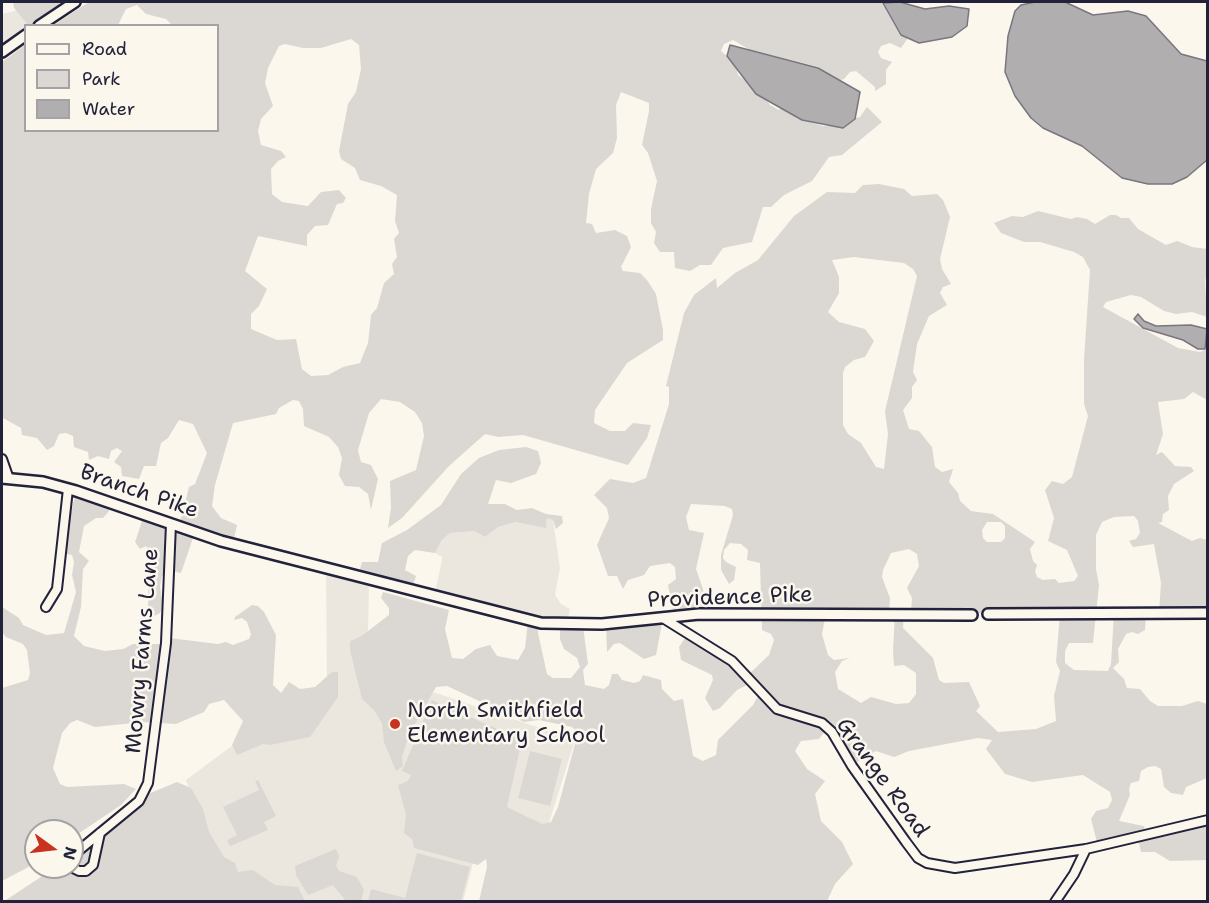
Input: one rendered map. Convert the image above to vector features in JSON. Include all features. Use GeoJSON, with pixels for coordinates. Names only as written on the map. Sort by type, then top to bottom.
{"type":"FeatureCollection","features":[{"type":"Feature","properties":{"kind":"main road"},"geometry":{"type":"LineString","coordinates":[[42,24],[75,2]]}},
{"type":"Feature","properties":{"kind":"main road"},"geometry":{"type":"LineString","coordinates":[[2,52],[24,36]]}},
{"type":"Feature","properties":{"kind":"main road","name":"Branch Pike"},"geometry":{"type":"LineString","coordinates":[[5,479],[43,482],[68,489],[263,552]]}},
{"type":"Feature","properties":{"kind":"main road","name":"Providence Pike"},"geometry":{"type":"LineString","coordinates":[[263,552],[520,619],[575,625],[699,614],[972,615]]}},
{"type":"Feature","properties":{"kind":"main road","name":"Providence Pike"},"geometry":{"type":"LineString","coordinates":[[988,614],[1208,614]]}},
{"type":"Feature","properties":{"kind":"street"},"geometry":{"type":"LineString","coordinates":[[2,459],[5,479]]}},
{"type":"Feature","properties":{"kind":"street"},"geometry":{"type":"LineString","coordinates":[[46,607],[57,588],[68,489]]}},
{"type":"Feature","properties":{"kind":"street","name":"Mowry Farms Lane"},"geometry":{"type":"LineString","coordinates":[[84,844],[139,801],[148,783],[166,643],[171,524]]}},
{"type":"Feature","properties":{"kind":"street","name":"Providence Pike"},"geometry":{"type":"LineString","coordinates":[[972,615],[988,614]]}},
{"type":"Feature","properties":{"kind":"street","name":"Grange Road"},"geometry":{"type":"LineString","coordinates":[[663,618],[732,661],[777,709],[822,723],[832,732],[852,765],[906,842],[918,858],[927,863],[955,868],[1086,849],[1208,820]]}},
{"type":"Feature","properties":{"kind":"street"},"geometry":{"type":"LineString","coordinates":[[84,871],[93,865],[100,833]]}},
{"type":"Feature","properties":{"kind":"street"},"geometry":{"type":"LineString","coordinates":[[1055,902],[1074,874],[1086,849]]}},
{"type":"Feature","properties":{"kind":"shaded area"},"geometry":{"type":"Polygon","coordinates":[[[19,10],[30,24],[24,24],[24,30],[2,45],[2,14],[19,10]]]}},
{"type":"Feature","properties":{"kind":"shaded area"},"geometry":{"type":"Polygon","coordinates":[[[547,518],[553,520],[560,568],[555,595],[561,604],[570,609],[567,624],[434,597],[442,560],[442,557],[435,553],[442,540],[450,533],[474,531],[485,537],[498,527],[516,522],[546,527],[547,518]]]}},
{"type":"Feature","properties":{"kind":"shaded area","name":"North Smithfield Elementary School"},"geometry":{"type":"Polygon","coordinates":[[[326,572],[369,584],[367,684],[436,693],[575,740],[548,826],[484,821],[463,901],[263,901],[217,865],[186,780],[283,708],[327,691],[326,572]]]}},
{"type":"Feature","properties":{"kind":"green space"},"geometry":{"type":"Polygon","coordinates":[[[13,2],[58,2],[61,6],[34,24],[27,24],[14,8],[13,2]]]}},
{"type":"Feature","properties":{"kind":"green space"},"geometry":{"type":"Polygon","coordinates":[[[89,2],[886,2],[910,35],[901,48],[890,43],[881,46],[878,52],[881,58],[892,62],[886,70],[886,84],[875,91],[875,87],[856,71],[850,72],[844,79],[824,85],[818,82],[819,67],[750,50],[733,40],[724,44],[721,51],[735,63],[738,75],[763,94],[770,105],[779,110],[783,104],[797,109],[796,118],[823,126],[838,126],[847,120],[860,117],[867,107],[882,122],[842,155],[829,157],[812,181],[784,195],[771,207],[763,207],[752,242],[723,248],[711,265],[700,265],[690,271],[675,268],[674,252],[660,252],[654,243],[656,232],[651,223],[651,209],[657,181],[648,153],[642,145],[649,103],[621,92],[616,105],[617,138],[613,153],[596,169],[589,194],[586,223],[592,224],[596,233],[615,230],[627,236],[631,247],[621,267],[623,271],[640,273],[647,280],[656,294],[663,330],[663,340],[627,363],[595,410],[594,423],[610,431],[625,431],[633,423],[651,425],[647,438],[628,465],[523,435],[498,437],[485,434],[449,466],[402,518],[388,528],[391,508],[390,481],[416,470],[424,436],[422,423],[415,412],[400,402],[381,399],[369,413],[358,450],[361,462],[371,465],[378,479],[371,510],[368,494],[359,487],[345,486],[339,475],[342,458],[338,447],[329,437],[304,426],[303,409],[299,401],[293,400],[279,408],[276,414],[233,423],[215,485],[212,506],[221,518],[237,525],[233,543],[195,532],[181,573],[170,571],[162,576],[160,586],[163,606],[160,613],[154,616],[148,608],[149,551],[146,546],[140,549],[135,542],[144,515],[177,525],[182,516],[189,487],[195,484],[207,453],[193,424],[179,420],[168,438],[161,443],[156,466],[144,466],[139,479],[122,476],[121,467],[114,462],[122,451],[117,448],[111,451],[109,459],[98,456],[89,460],[88,452],[74,447],[73,436],[66,433],[59,434],[54,446],[47,450],[37,438],[22,435],[21,428],[3,418],[2,414],[2,62],[24,46],[24,132],[219,132],[219,24],[171,24],[166,19],[146,14],[137,5],[126,9],[118,24],[56,24],[89,2]],[[351,39],[321,48],[303,48],[285,44],[279,46],[268,68],[265,83],[273,106],[261,119],[258,131],[261,145],[281,151],[286,157],[278,161],[271,169],[272,194],[282,202],[308,206],[321,192],[339,190],[346,198],[343,203],[337,204],[328,225],[315,226],[307,235],[307,246],[258,236],[245,271],[267,289],[259,306],[251,314],[251,329],[277,340],[296,339],[302,369],[311,376],[328,375],[343,367],[360,363],[368,343],[371,315],[377,308],[384,283],[394,274],[392,264],[397,257],[394,239],[399,233],[395,221],[397,195],[381,186],[360,180],[355,168],[341,159],[339,151],[348,104],[356,92],[361,69],[359,45],[351,39]]]}},
{"type":"Feature","properties":{"kind":"green space"},"geometry":{"type":"Polygon","coordinates":[[[879,184],[904,189],[912,196],[937,194],[943,200],[950,217],[940,259],[942,269],[951,284],[943,287],[940,293],[947,305],[929,316],[917,344],[913,372],[917,380],[912,387],[912,398],[903,410],[909,429],[919,431],[932,447],[935,467],[942,472],[953,469],[949,482],[958,493],[960,501],[971,511],[993,514],[1035,542],[1030,549],[1033,561],[1037,565],[1035,571],[1037,577],[1043,580],[1055,579],[1059,583],[1074,581],[1078,576],[1067,550],[1048,541],[1054,518],[1045,490],[1052,481],[1063,484],[1072,477],[1088,416],[1084,404],[1084,359],[1090,270],[1083,257],[1074,252],[1040,242],[1024,242],[1001,233],[994,223],[1012,216],[1023,217],[1038,211],[1071,219],[1077,217],[1087,219],[1095,224],[1110,215],[1116,215],[1129,218],[1138,229],[1166,245],[1177,241],[1192,247],[1207,249],[1205,281],[1207,317],[1192,312],[1176,314],[1164,311],[1141,297],[1131,295],[1106,302],[1103,307],[1178,348],[1200,352],[1207,349],[1207,400],[1193,392],[1184,399],[1158,402],[1163,434],[1156,455],[1162,452],[1175,466],[1191,467],[1194,471],[1174,484],[1168,496],[1169,510],[1163,514],[1162,522],[1158,523],[1192,541],[1200,538],[1207,540],[1207,613],[1159,612],[1161,583],[1154,544],[1133,547],[1129,541],[1136,539],[1140,533],[1138,521],[1134,516],[1114,517],[1102,522],[1096,535],[1096,569],[1099,585],[1093,643],[1069,643],[1065,651],[1065,663],[1074,670],[1108,671],[1111,664],[1114,613],[1146,613],[1145,630],[1138,634],[1132,632],[1126,634],[1118,649],[1119,662],[1113,668],[1124,679],[1127,688],[1140,689],[1150,701],[1158,706],[1182,706],[1198,701],[1207,704],[1207,778],[1186,787],[1183,795],[1171,793],[1164,787],[1161,769],[1155,766],[1148,767],[1141,771],[1139,781],[1131,783],[1130,795],[1119,821],[1144,826],[1146,834],[1207,820],[1207,860],[1170,861],[1155,852],[1141,852],[1138,839],[1098,846],[1091,819],[1096,811],[1108,808],[1112,800],[1110,792],[1083,775],[1032,782],[1005,774],[986,749],[992,740],[978,738],[909,751],[894,757],[876,751],[852,765],[842,740],[828,727],[819,739],[801,741],[795,751],[807,769],[825,781],[815,794],[821,821],[842,842],[853,864],[835,884],[827,901],[479,901],[487,867],[486,859],[478,865],[414,848],[412,839],[404,833],[406,815],[398,785],[408,781],[411,775],[402,771],[432,700],[522,740],[507,807],[542,824],[551,822],[558,807],[575,744],[581,735],[572,727],[539,720],[524,722],[447,686],[436,687],[410,733],[402,757],[403,766],[396,771],[384,742],[382,723],[374,710],[362,699],[350,650],[350,641],[360,637],[389,615],[389,608],[381,598],[383,592],[449,610],[445,629],[452,658],[463,659],[476,649],[490,645],[497,656],[518,660],[525,648],[528,621],[538,623],[547,674],[553,678],[571,678],[580,667],[577,658],[564,649],[560,639],[560,625],[583,626],[588,664],[583,670],[585,685],[604,689],[609,685],[612,674],[618,674],[622,680],[634,683],[640,681],[643,675],[661,680],[662,689],[674,701],[683,699],[693,756],[703,761],[716,755],[718,740],[753,705],[761,691],[753,682],[737,690],[720,708],[713,711],[705,698],[713,680],[712,675],[681,660],[679,647],[687,635],[748,675],[769,655],[774,640],[771,634],[762,630],[760,563],[747,560],[748,550],[741,544],[730,543],[724,550],[723,558],[736,567],[734,580],[729,584],[721,570],[721,555],[733,515],[732,509],[725,506],[691,504],[686,517],[689,530],[704,533],[696,569],[703,589],[706,613],[674,615],[668,585],[676,579],[675,567],[670,563],[650,566],[644,575],[628,580],[623,589],[617,576],[608,576],[597,545],[609,518],[607,508],[594,495],[610,479],[633,483],[646,478],[669,404],[669,387],[666,386],[684,313],[694,295],[716,278],[717,288],[735,273],[758,260],[794,216],[827,192],[855,193],[863,185],[879,184]],[[854,257],[832,260],[839,277],[839,293],[828,312],[839,322],[865,329],[874,341],[865,357],[854,360],[845,367],[843,425],[848,434],[861,443],[876,467],[884,469],[888,434],[885,411],[917,276],[913,269],[904,263],[854,257]],[[987,522],[982,530],[983,538],[987,542],[1001,542],[1005,538],[1005,526],[1001,522],[987,522]],[[909,549],[891,553],[882,577],[890,598],[889,612],[826,613],[822,634],[828,655],[834,660],[850,658],[842,661],[835,672],[838,689],[861,703],[871,697],[896,704],[909,703],[916,694],[916,673],[904,665],[894,666],[893,651],[895,613],[904,613],[903,628],[933,658],[939,680],[944,683],[969,682],[980,706],[976,711],[998,732],[1036,729],[1056,721],[1054,696],[1060,671],[1056,662],[1060,614],[911,612],[912,598],[907,588],[919,566],[917,554],[909,549]]]}},
{"type":"Feature","properties":{"kind":"green space"},"geometry":{"type":"Polygon","coordinates":[[[526,447],[538,451],[541,463],[536,474],[511,483],[496,480],[488,504],[505,504],[517,510],[532,508],[546,514],[562,516],[563,523],[556,529],[553,520],[547,518],[546,528],[516,522],[498,527],[485,537],[474,531],[450,533],[442,540],[435,553],[415,550],[408,556],[405,570],[416,576],[411,591],[358,577],[362,562],[378,562],[382,543],[407,530],[441,505],[461,474],[479,458],[499,450],[526,447]]]}},
{"type":"Feature","properties":{"kind":"green space"},"geometry":{"type":"Polygon","coordinates":[[[76,491],[112,502],[103,518],[96,518],[84,526],[79,552],[89,561],[83,569],[81,607],[74,636],[84,646],[105,651],[123,649],[133,644],[162,644],[169,638],[218,644],[226,642],[233,645],[249,639],[251,634],[247,622],[242,618],[234,620],[235,617],[252,605],[258,606],[264,612],[276,635],[273,685],[281,693],[289,682],[300,689],[315,687],[332,672],[338,672],[338,697],[310,737],[270,745],[263,744],[237,755],[232,745],[243,721],[224,700],[209,704],[204,712],[176,724],[143,722],[95,727],[77,720],[70,723],[62,733],[53,768],[60,784],[67,787],[124,784],[136,789],[121,805],[84,830],[84,819],[24,819],[24,869],[2,881],[2,688],[28,680],[30,673],[27,650],[23,644],[6,637],[2,632],[2,607],[19,618],[23,625],[46,635],[64,633],[76,592],[72,575],[74,562],[72,555],[62,553],[76,491]]]}},
{"type":"Feature","properties":{"kind":"green space"},"geometry":{"type":"Polygon","coordinates":[[[663,618],[656,655],[644,659],[620,643],[614,644],[607,652],[606,625],[663,618]]]}},
{"type":"Feature","properties":{"kind":"green space"},"geometry":{"type":"Polygon","coordinates":[[[530,751],[562,759],[550,806],[518,798],[530,751]]]}},
{"type":"Feature","properties":{"kind":"green space"},"geometry":{"type":"Polygon","coordinates":[[[258,780],[276,816],[264,822],[268,830],[230,846],[227,840],[237,835],[223,807],[259,790],[255,781],[258,780]]]}},
{"type":"Feature","properties":{"kind":"green space"},"geometry":{"type":"Polygon","coordinates":[[[177,782],[191,788],[203,809],[209,832],[224,857],[235,863],[238,872],[253,870],[275,885],[298,887],[305,901],[3,902],[38,879],[84,879],[84,846],[140,805],[148,794],[177,782]]]}},
{"type":"Feature","properties":{"kind":"green space"},"geometry":{"type":"Polygon","coordinates":[[[336,849],[339,856],[336,866],[339,871],[357,877],[364,890],[361,901],[346,901],[333,885],[308,895],[296,875],[295,866],[336,849]]]}},
{"type":"Feature","properties":{"kind":"green space"},"geometry":{"type":"Polygon","coordinates":[[[417,853],[470,867],[461,901],[368,901],[371,889],[405,898],[417,853]]]}},
{"type":"Feature","properties":{"kind":"water"},"geometry":{"type":"Polygon","coordinates":[[[900,2],[925,9],[949,6],[969,9],[967,26],[952,37],[919,43],[901,35],[883,3],[900,2]]]}},
{"type":"Feature","properties":{"kind":"water"},"geometry":{"type":"Polygon","coordinates":[[[1035,2],[1065,2],[1093,15],[1128,11],[1146,16],[1181,54],[1207,61],[1207,160],[1187,177],[1172,184],[1148,184],[1122,178],[1082,146],[1043,128],[1031,118],[1015,96],[1005,72],[1008,36],[1015,11],[1021,5],[1035,2]]]}},
{"type":"Feature","properties":{"kind":"water"},"geometry":{"type":"Polygon","coordinates":[[[730,45],[818,68],[860,92],[855,119],[843,128],[802,120],[756,94],[727,56],[730,45]]]}},
{"type":"Feature","properties":{"kind":"water"},"geometry":{"type":"Polygon","coordinates":[[[1138,314],[1144,321],[1156,326],[1191,325],[1207,329],[1205,349],[1198,349],[1183,340],[1143,328],[1134,319],[1138,314]]]}},
{"type":"Feature","properties":{"kind":"place","name":"North Smithfield Elementary School"},"geometry":{"type":"Point","coordinates":[395,724]}}]}
